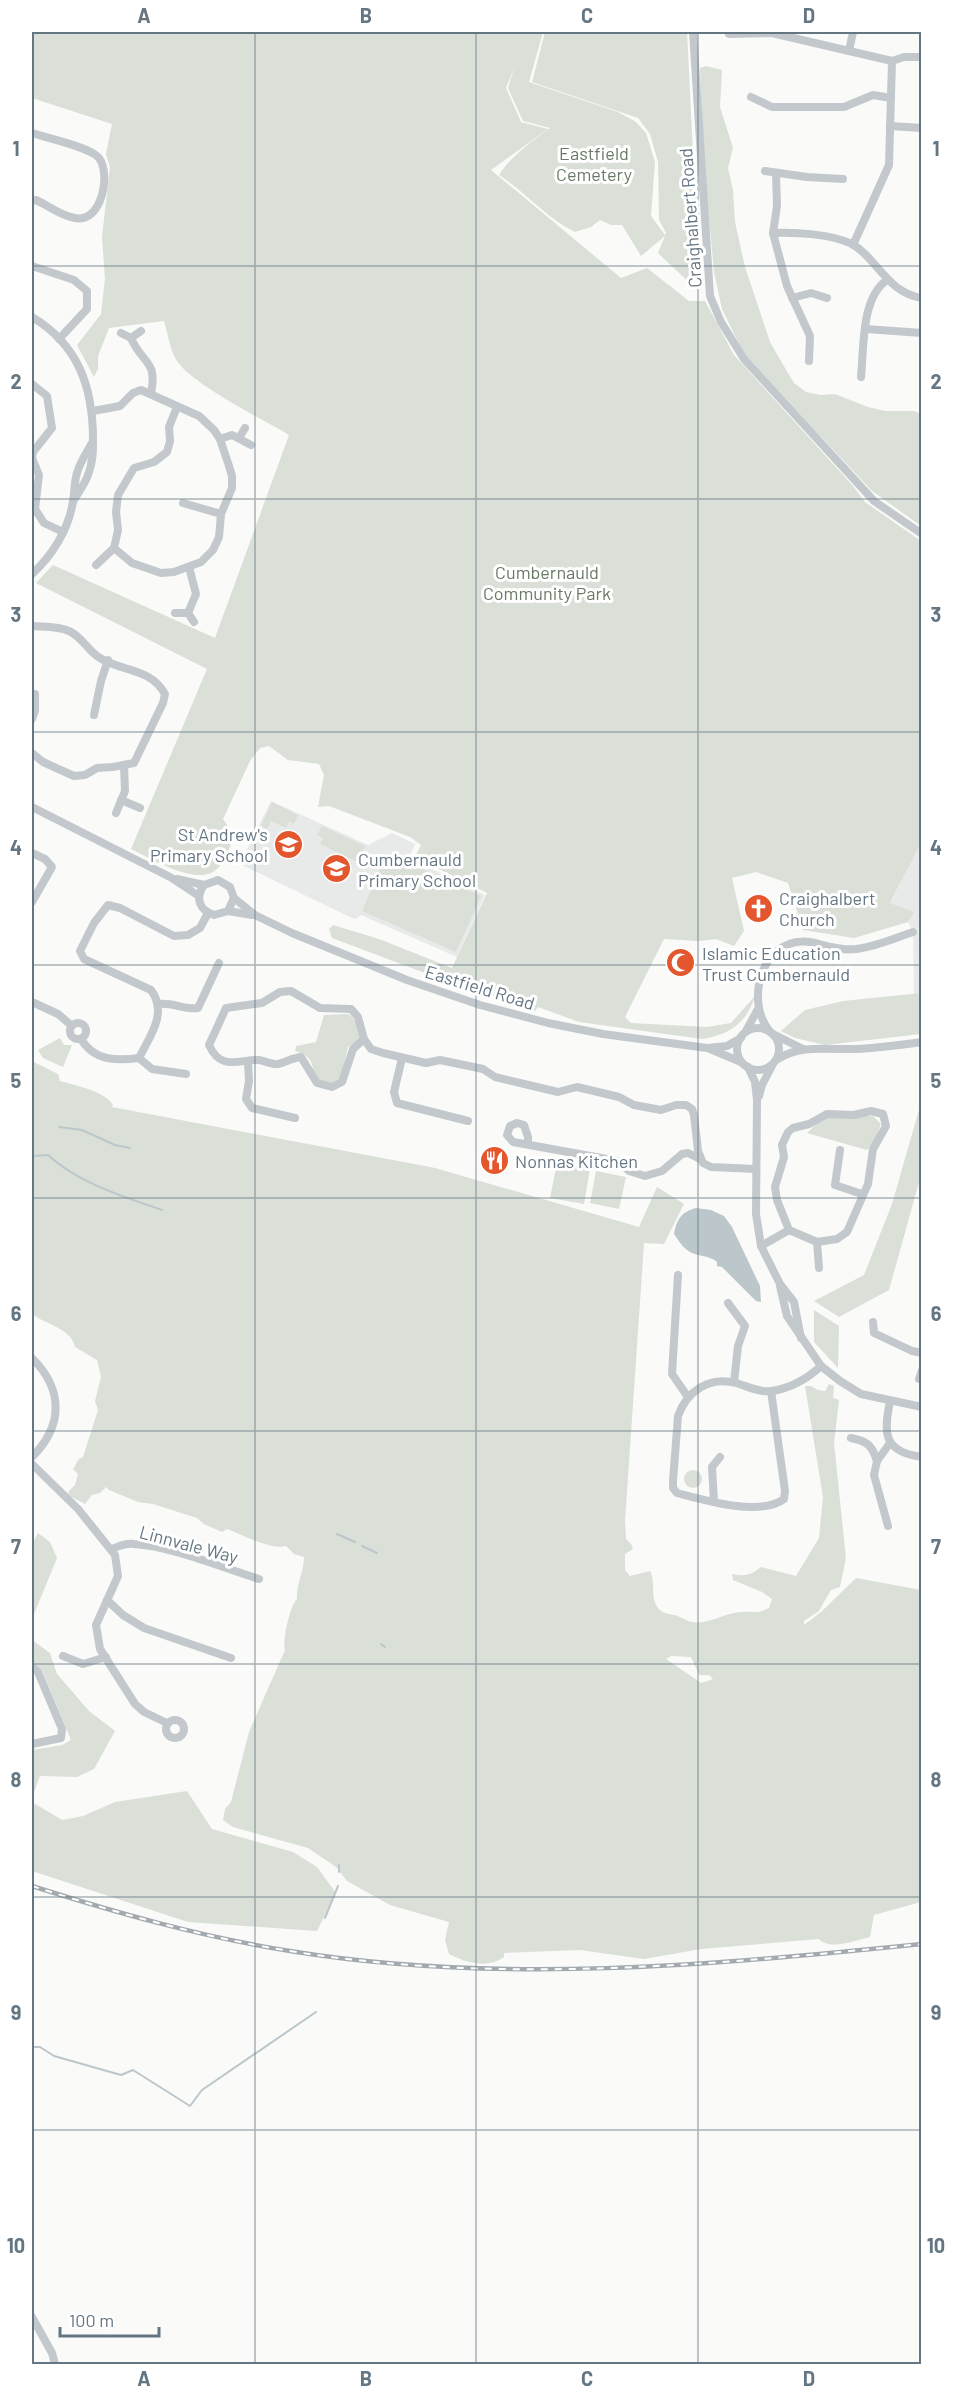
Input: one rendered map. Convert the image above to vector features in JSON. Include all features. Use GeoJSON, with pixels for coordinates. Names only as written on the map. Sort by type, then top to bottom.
{"type":"FeatureCollection","features":[{"type":"Feature","properties":{"kind":"street","name":"Craighalbert Road"},"geometry":{"type":"LineString","coordinates":[[693,32],[710,296],[721,322],[744,359],[874,501],[921,534]]}},
{"type":"Feature","properties":{"kind":"street"},"geometry":{"type":"LineString","coordinates":[[849,51],[853,32]]}},
{"type":"Feature","properties":{"kind":"street"},"geometry":{"type":"LineString","coordinates":[[730,33],[772,33],[892,61],[904,57],[921,57]]}},
{"type":"Feature","properties":{"kind":"street"},"geometry":{"type":"LineString","coordinates":[[853,245],[889,165],[892,61]]}},
{"type":"Feature","properties":{"kind":"street"},"geometry":{"type":"LineString","coordinates":[[751,97],[772,107],[844,107],[873,94],[891,98]]}},
{"type":"Feature","properties":{"kind":"street"},"geometry":{"type":"LineString","coordinates":[[890,126],[921,128]]}},
{"type":"Feature","properties":{"kind":"street"},"geometry":{"type":"LineString","coordinates":[[32,133],[95,154],[103,162],[104,170],[98,207],[83,218],[74,218],[36,200],[32,201]]}},
{"type":"Feature","properties":{"kind":"street"},"geometry":{"type":"LineString","coordinates":[[765,171],[843,179]]}},
{"type":"Feature","properties":{"kind":"street"},"geometry":{"type":"LineString","coordinates":[[776,173],[777,206],[773,233],[786,286],[810,336],[809,361]]}},
{"type":"Feature","properties":{"kind":"street"},"geometry":{"type":"LineString","coordinates":[[773,233],[801,232],[853,245],[887,280],[921,298]]}},
{"type":"Feature","properties":{"kind":"street"},"geometry":{"type":"LineString","coordinates":[[32,266],[74,280],[87,291],[87,309],[58,339]]}},
{"type":"Feature","properties":{"kind":"street"},"geometry":{"type":"LineString","coordinates":[[861,376],[870,301],[879,286],[887,280]]}},
{"type":"Feature","properties":{"kind":"street"},"geometry":{"type":"LineString","coordinates":[[792,298],[811,293],[827,298]]}},
{"type":"Feature","properties":{"kind":"street"},"geometry":{"type":"LineString","coordinates":[[32,317],[58,339],[75,359],[84,378],[93,411],[92,460],[89,474],[74,500],[63,532],[46,560],[32,574]]}},
{"type":"Feature","properties":{"kind":"street"},"geometry":{"type":"LineString","coordinates":[[866,329],[921,333]]}},
{"type":"Feature","properties":{"kind":"street"},"geometry":{"type":"LineString","coordinates":[[131,338],[141,331]]}},
{"type":"Feature","properties":{"kind":"street"},"geometry":{"type":"LineString","coordinates":[[121,333],[131,338],[154,376],[151,393]]}},
{"type":"Feature","properties":{"kind":"street"},"geometry":{"type":"LineString","coordinates":[[32,384],[47,396],[52,428],[33,452],[32,458],[39,476],[34,492],[35,509],[44,523],[63,532]]}},
{"type":"Feature","properties":{"kind":"street"},"geometry":{"type":"LineString","coordinates":[[93,411],[120,406],[133,393],[141,390],[151,393],[199,416],[219,438],[232,476],[232,488],[221,514],[219,537],[213,550],[201,562],[174,572],[161,573],[132,563],[114,548]]}},
{"type":"Feature","properties":{"kind":"street"},"geometry":{"type":"LineString","coordinates":[[96,566],[114,548],[118,530],[116,512],[118,495],[134,468],[154,462],[166,452],[170,441],[170,427],[177,407]]}},
{"type":"Feature","properties":{"kind":"street"},"geometry":{"type":"LineString","coordinates":[[239,438],[244,428]]}},
{"type":"Feature","properties":{"kind":"street"},"geometry":{"type":"LineString","coordinates":[[219,438],[232,435],[251,445]]}},
{"type":"Feature","properties":{"kind":"street"},"geometry":{"type":"LineString","coordinates":[[183,503],[221,514]]}},
{"type":"Feature","properties":{"kind":"street"},"geometry":{"type":"LineString","coordinates":[[189,567],[196,594],[189,613],[194,622]]}},
{"type":"Feature","properties":{"kind":"street"},"geometry":{"type":"LineString","coordinates":[[175,613],[189,613]]}},
{"type":"Feature","properties":{"kind":"street"},"geometry":{"type":"LineString","coordinates":[[32,626],[68,630],[83,639],[97,656],[148,677],[159,685],[165,694],[163,704],[134,763],[97,768],[85,775],[74,776],[43,762],[32,753]]}},
{"type":"Feature","properties":{"kind":"street"},"geometry":{"type":"LineString","coordinates":[[94,715],[108,660]]}},
{"type":"Feature","properties":{"kind":"street"},"geometry":{"type":"LineString","coordinates":[[32,719],[35,711],[35,694]]}},
{"type":"Feature","properties":{"kind":"street"},"geometry":{"type":"LineString","coordinates":[[116,813],[125,791],[124,765]]}},
{"type":"Feature","properties":{"kind":"street"},"geometry":{"type":"LineString","coordinates":[[122,800],[140,808]]}},
{"type":"Feature","properties":{"kind":"street","name":"Eastfield Road"},"geometry":{"type":"LineString","coordinates":[[32,807],[150,867],[199,896]]}},
{"type":"Feature","properties":{"kind":"street"},"geometry":{"type":"LineString","coordinates":[[32,853],[45,859],[52,867],[32,902]]}},
{"type":"Feature","properties":{"kind":"street","name":"Eastfield Road"},"geometry":{"type":"LineString","coordinates":[[170,878],[204,885],[219,880],[224,882],[230,887],[234,898],[255,915]]}},
{"type":"Feature","properties":{"kind":"street"},"geometry":{"type":"LineString","coordinates":[[139,1058],[156,1025],[157,999],[151,990],[84,959],[80,951],[93,923],[108,905],[120,908],[174,936],[188,935],[200,928],[208,913],[200,903],[199,896],[204,885]]}},
{"type":"Feature","properties":{"kind":"street"},"geometry":{"type":"LineString","coordinates":[[228,911],[234,898]]}},
{"type":"Feature","properties":{"kind":"street","name":"Eastfield Road"},"geometry":{"type":"LineString","coordinates":[[208,913],[214,915],[228,911],[255,915],[407,980],[480,1005],[548,1023],[603,1034],[707,1048],[726,1046],[743,1035]]}},
{"type":"Feature","properties":{"kind":"street"},"geometry":{"type":"LineString","coordinates":[[757,1101],[762,1085],[776,1061],[779,1047],[764,1025],[758,1009],[758,990],[763,969],[775,952],[795,942],[849,950],[859,949],[913,932]]}},
{"type":"Feature","properties":{"kind":"street"},"geometry":{"type":"LineString","coordinates":[[158,1004],[170,1003],[190,1009],[198,1008],[219,963]]}},
{"type":"Feature","properties":{"kind":"street"},"geometry":{"type":"LineString","coordinates":[[364,1039],[352,1049],[342,1082],[332,1087],[317,1083],[301,1057],[276,1064],[258,1060],[238,1064],[228,1062],[213,1054],[209,1045],[226,1008],[262,1003],[280,992],[291,991],[320,1008],[351,1009],[358,1017],[364,1039],[371,1049],[402,1058],[426,1063],[440,1059],[483,1069],[495,1077],[558,1092],[577,1087],[619,1097],[634,1105],[661,1110],[676,1105],[686,1105],[692,1109],[694,1115],[700,1159]]}},
{"type":"Feature","properties":{"kind":"street"},"geometry":{"type":"LineString","coordinates":[[32,1014],[34,1003],[58,1014],[72,1026]]}},
{"type":"Feature","properties":{"kind":"street"},"geometry":{"type":"LineString","coordinates":[[758,1009],[737,1050],[738,1056],[755,1082],[757,1101],[756,1214],[761,1246],[780,1284],[787,1316],[821,1366],[840,1381],[861,1394],[921,1407]]}},
{"type":"Feature","properties":{"kind":"street"},"geometry":{"type":"LineString","coordinates":[[76,1023],[85,1027],[87,1031],[81,1039],[76,1040],[69,1031],[72,1026],[76,1023]]}},
{"type":"Feature","properties":{"kind":"street"},"geometry":{"type":"LineString","coordinates":[[743,1035],[757,1028],[804,1049]]}},
{"type":"Feature","properties":{"kind":"street"},"geometry":{"type":"LineString","coordinates":[[81,1039],[94,1054],[107,1059],[121,1061],[139,1058],[152,1069],[186,1074]]}},
{"type":"Feature","properties":{"kind":"street"},"geometry":{"type":"LineString","coordinates":[[746,1066],[763,1070],[788,1053],[804,1049],[858,1049],[921,1042]]}},
{"type":"Feature","properties":{"kind":"street","name":"Eastfield Road"},"geometry":{"type":"LineString","coordinates":[[707,1048],[746,1066]]}},
{"type":"Feature","properties":{"kind":"street"},"geometry":{"type":"LineString","coordinates":[[402,1058],[394,1092],[397,1103],[468,1121]]}},
{"type":"Feature","properties":{"kind":"street"},"geometry":{"type":"LineString","coordinates":[[248,1062],[249,1081],[246,1099],[252,1108],[295,1118]]}},
{"type":"Feature","properties":{"kind":"street"},"geometry":{"type":"LineString","coordinates":[[871,1110],[883,1114],[886,1126],[872,1152],[868,1184],[847,1232],[837,1239],[817,1242],[789,1230],[777,1200],[775,1187],[784,1157],[782,1145],[784,1138],[793,1128],[809,1124],[827,1114],[854,1115],[871,1110]]}},
{"type":"Feature","properties":{"kind":"street"},"geometry":{"type":"LineString","coordinates":[[528,1144],[618,1161],[629,1171],[645,1176],[662,1171],[682,1154],[688,1153],[711,1167],[756,1169]]}},
{"type":"Feature","properties":{"kind":"street"},"geometry":{"type":"LineString","coordinates":[[840,1150],[835,1185],[862,1194]]}},
{"type":"Feature","properties":{"kind":"street"},"geometry":{"type":"LineString","coordinates":[[761,1246],[789,1230]]}},
{"type":"Feature","properties":{"kind":"street"},"geometry":{"type":"LineString","coordinates":[[817,1242],[819,1268]]}},
{"type":"Feature","properties":{"kind":"street"},"geometry":{"type":"LineString","coordinates":[[678,1275],[672,1374],[688,1397]]}},
{"type":"Feature","properties":{"kind":"street"},"geometry":{"type":"LineString","coordinates":[[728,1303],[745,1326],[738,1346],[734,1382]]}},
{"type":"Feature","properties":{"kind":"street"},"geometry":{"type":"LineString","coordinates":[[873,1322],[874,1333],[921,1353]]}},
{"type":"Feature","properties":{"kind":"street"},"geometry":{"type":"LineString","coordinates":[[32,1358],[43,1369],[51,1384],[55,1405],[54,1426],[44,1445],[32,1457]]}},
{"type":"Feature","properties":{"kind":"street"},"geometry":{"type":"LineString","coordinates":[[771,1392],[785,1491],[784,1498],[779,1503],[751,1506],[726,1505],[677,1493],[673,1488],[678,1416],[688,1397],[694,1391],[709,1383],[734,1382],[771,1392],[807,1379],[821,1366]]}},
{"type":"Feature","properties":{"kind":"street"},"geometry":{"type":"LineString","coordinates":[[919,1379],[921,1370]]}},
{"type":"Feature","properties":{"kind":"street"},"geometry":{"type":"LineString","coordinates":[[890,1402],[885,1425],[891,1443],[904,1454],[921,1457]]}},
{"type":"Feature","properties":{"kind":"street"},"geometry":{"type":"LineString","coordinates":[[851,1438],[864,1440],[873,1447],[877,1461]]}},
{"type":"Feature","properties":{"kind":"street"},"geometry":{"type":"LineString","coordinates":[[888,1526],[874,1476],[877,1461],[891,1443]]}},
{"type":"Feature","properties":{"kind":"street"},"geometry":{"type":"LineString","coordinates":[[714,1502],[712,1467],[720,1457]]}},
{"type":"Feature","properties":{"kind":"street"},"geometry":{"type":"LineString","coordinates":[[32,1464],[78,1509],[112,1549],[118,1576],[96,1625],[100,1648],[135,1704],[144,1712],[167,1723]]}},
{"type":"Feature","properties":{"kind":"street","name":"Linnvale Way"},"geometry":{"type":"LineString","coordinates":[[112,1549],[122,1544],[134,1544],[162,1549],[260,1579]]}},
{"type":"Feature","properties":{"kind":"street"},"geometry":{"type":"LineString","coordinates":[[107,1600],[123,1615],[144,1628],[231,1658]]}},
{"type":"Feature","properties":{"kind":"street"},"geometry":{"type":"LineString","coordinates":[[63,1656],[83,1664],[106,1657]]}},
{"type":"Feature","properties":{"kind":"street"},"geometry":{"type":"LineString","coordinates":[[32,1744],[61,1738],[62,1729],[35,1670]]}},
{"type":"Feature","properties":{"kind":"street"},"geometry":{"type":"LineString","coordinates":[[32,2317],[52,2353],[55,2364]]}},
{"type":"Feature","properties":{"kind":"shaded area"},"geometry":{"type":"Polygon","coordinates":[[[271,801],[368,845],[392,833],[415,844],[409,858],[485,895],[457,957],[361,915],[356,919],[352,918],[240,864],[271,801]]]}},
{"type":"Feature","properties":{"kind":"shaded area"},"geometry":{"type":"Polygon","coordinates":[[[921,842],[921,993],[914,994],[913,932],[908,922],[913,912],[890,904],[921,842]]]}},
{"type":"Feature","properties":{"kind":"shaded area"},"geometry":{"type":"Polygon","coordinates":[[[696,1208],[711,1210],[724,1216],[732,1227],[760,1286],[761,1302],[756,1301],[722,1267],[717,1266],[717,1262],[690,1252],[677,1239],[674,1234],[678,1220],[683,1214],[696,1208]]]}},
{"type":"Feature","properties":{"kind":"green space","name":"Cumbernauld Community Park"},"geometry":{"type":"Polygon","coordinates":[[[32,32],[543,32],[529,82],[618,112],[636,122],[646,133],[655,162],[651,216],[665,235],[659,220],[658,162],[650,134],[638,118],[532,82],[545,32],[687,32],[699,276],[697,290],[658,253],[665,236],[641,256],[622,225],[611,225],[600,220],[591,227],[575,232],[555,220],[499,175],[516,155],[550,128],[523,121],[508,88],[514,68],[506,88],[521,122],[548,129],[491,170],[621,278],[647,268],[689,301],[705,301],[734,355],[865,502],[921,541],[921,843],[890,903],[914,912],[908,922],[854,938],[803,930],[788,883],[756,872],[732,878],[744,931],[734,946],[716,939],[698,941],[664,939],[625,1017],[631,1023],[707,1027],[731,1023],[755,996],[747,1014],[736,1026],[729,1031],[702,1039],[579,1022],[538,1007],[535,1011],[505,999],[445,983],[446,981],[332,938],[329,929],[333,925],[379,939],[452,968],[487,893],[415,857],[421,845],[410,837],[329,806],[318,807],[324,775],[319,764],[288,760],[269,746],[260,748],[250,761],[223,819],[234,836],[221,865],[213,872],[194,875],[183,872],[131,849],[207,669],[36,583],[53,565],[215,638],[289,435],[212,390],[185,370],[175,357],[164,321],[109,328],[98,356],[98,369],[94,377],[77,345],[101,314],[105,279],[102,237],[110,167],[106,154],[112,124],[32,98],[32,32]]]}},
{"type":"Feature","properties":{"kind":"green space"},"geometry":{"type":"Polygon","coordinates":[[[706,66],[722,70],[720,107],[733,148],[728,168],[733,190],[735,222],[745,267],[770,342],[794,383],[806,392],[821,395],[835,394],[885,411],[914,411],[921,414],[921,526],[872,491],[743,352],[722,309],[714,272],[703,152],[700,68],[706,66]]]}},
{"type":"Feature","properties":{"kind":"green space"},"geometry":{"type":"Polygon","coordinates":[[[272,802],[298,815],[294,824],[289,821],[286,828],[271,821],[267,829],[261,826],[272,802]]]}},
{"type":"Feature","properties":{"kind":"green space"},"geometry":{"type":"Polygon","coordinates":[[[322,826],[365,846],[358,862],[320,844],[323,838],[317,835],[322,826]]]}},
{"type":"Feature","properties":{"kind":"green space"},"geometry":{"type":"Polygon","coordinates":[[[387,853],[481,896],[456,952],[362,911],[387,853]]]}},
{"type":"Feature","properties":{"kind":"green space"},"geometry":{"type":"Polygon","coordinates":[[[921,993],[921,1034],[825,1045],[795,1038],[781,1031],[805,1010],[843,1001],[921,993]]]}},
{"type":"Feature","properties":{"kind":"green space"},"geometry":{"type":"Polygon","coordinates":[[[348,1014],[359,1027],[359,1038],[348,1047],[340,1081],[335,1084],[321,1081],[314,1074],[311,1061],[295,1051],[296,1046],[316,1042],[324,1015],[348,1014]]]}},
{"type":"Feature","properties":{"kind":"green space"},"geometry":{"type":"Polygon","coordinates":[[[60,1038],[64,1045],[72,1045],[63,1067],[43,1058],[38,1050],[60,1038]]]}},
{"type":"Feature","properties":{"kind":"green space"},"geometry":{"type":"Polygon","coordinates":[[[32,1061],[58,1074],[60,1081],[89,1089],[103,1096],[109,1100],[112,1107],[435,1168],[639,1227],[657,1187],[684,1204],[664,1244],[644,1243],[625,1521],[626,1539],[633,1549],[625,1554],[625,1570],[630,1576],[650,1571],[654,1599],[658,1608],[663,1612],[690,1621],[705,1622],[736,1613],[758,1612],[769,1608],[772,1599],[762,1592],[733,1580],[732,1574],[748,1575],[761,1567],[796,1576],[819,1538],[823,1497],[805,1386],[825,1391],[829,1384],[834,1386],[833,1398],[839,1400],[834,1443],[846,1558],[840,1587],[831,1590],[819,1611],[804,1621],[804,1625],[856,1578],[921,1590],[921,1902],[874,1915],[870,1937],[843,1944],[830,1944],[819,1939],[701,1949],[644,1959],[580,1950],[504,1953],[504,1957],[497,1961],[484,1964],[463,1960],[449,1954],[445,1940],[449,1922],[390,1905],[347,1881],[336,1867],[308,1848],[233,1827],[223,1820],[225,1809],[231,1802],[249,1732],[285,1650],[287,1624],[297,1599],[304,1557],[294,1554],[286,1546],[264,1544],[227,1529],[222,1532],[204,1524],[197,1518],[153,1504],[138,1502],[106,1487],[100,1493],[92,1495],[85,1504],[70,1496],[68,1492],[75,1485],[78,1474],[73,1469],[83,1457],[98,1410],[95,1401],[101,1377],[97,1360],[75,1347],[73,1341],[63,1331],[32,1314],[32,1061]],[[671,1656],[666,1659],[701,1683],[713,1679],[709,1675],[699,1675],[691,1657],[671,1656]]]}},
{"type":"Feature","properties":{"kind":"green space"},"geometry":{"type":"Polygon","coordinates":[[[921,1103],[921,1175],[889,1290],[839,1317],[814,1301],[864,1275],[892,1204],[921,1103]]]}},
{"type":"Feature","properties":{"kind":"green space"},"geometry":{"type":"Polygon","coordinates":[[[873,1116],[881,1124],[875,1140],[867,1150],[807,1133],[824,1117],[873,1116]]]}},
{"type":"Feature","properties":{"kind":"green space"},"geometry":{"type":"Polygon","coordinates":[[[557,1163],[590,1169],[584,1204],[550,1198],[557,1163]]]}},
{"type":"Feature","properties":{"kind":"green space"},"geometry":{"type":"Polygon","coordinates":[[[596,1171],[626,1177],[619,1209],[590,1203],[596,1171]]]}},
{"type":"Feature","properties":{"kind":"green space"},"geometry":{"type":"Polygon","coordinates":[[[814,1310],[839,1326],[838,1368],[814,1342],[814,1310]]]}},
{"type":"Feature","properties":{"kind":"green space"},"geometry":{"type":"Polygon","coordinates":[[[693,1470],[699,1473],[702,1479],[699,1485],[693,1488],[687,1485],[684,1479],[687,1473],[693,1470]]]}},
{"type":"Feature","properties":{"kind":"green space"},"geometry":{"type":"Polygon","coordinates":[[[38,1533],[50,1542],[57,1558],[32,1619],[32,1544],[38,1533]]]}},
{"type":"Feature","properties":{"kind":"green space"},"geometry":{"type":"Polygon","coordinates":[[[32,1640],[50,1653],[57,1674],[89,1711],[115,1731],[94,1769],[77,1777],[40,1776],[32,1798],[32,1750],[62,1745],[71,1740],[42,1670],[32,1665],[32,1640]]]}},
{"type":"Feature","properties":{"kind":"green space"},"geometry":{"type":"Polygon","coordinates":[[[187,1791],[212,1829],[293,1852],[317,1867],[336,1893],[317,1931],[188,1922],[32,1871],[32,1802],[62,1820],[83,1816],[115,1802],[187,1791]]]}},
{"type":"Feature","properties":{"kind":"waterway"},"geometry":{"type":"LineString","coordinates":[[59,1127],[82,1130],[115,1145],[130,1148]]}},
{"type":"Feature","properties":{"kind":"waterway"},"geometry":{"type":"LineString","coordinates":[[32,1156],[48,1155],[60,1165],[88,1181],[162,1210]]}},
{"type":"Feature","properties":{"kind":"waterway"},"geometry":{"type":"LineString","coordinates":[[337,1534],[355,1542]]}},
{"type":"Feature","properties":{"kind":"waterway"},"geometry":{"type":"LineString","coordinates":[[362,1546],[377,1553]]}},
{"type":"Feature","properties":{"kind":"waterway"},"geometry":{"type":"LineString","coordinates":[[381,1644],[385,1647]]}},
{"type":"Feature","properties":{"kind":"waterway"},"geometry":{"type":"LineString","coordinates":[[339,1865],[339,1872]]}},
{"type":"Feature","properties":{"kind":"waterway"},"geometry":{"type":"LineString","coordinates":[[325,1918],[338,1886]]}},
{"type":"Feature","properties":{"kind":"waterway"},"geometry":{"type":"LineString","coordinates":[[32,2047],[40,2047],[54,2056],[121,2075],[133,2070],[190,2106],[202,2090],[316,2012]]}},
{"type":"Feature","properties":{"kind":"railway"},"geometry":{"type":"LineString","coordinates":[[32,1886],[96,1906],[225,1939],[290,1951],[369,1961],[448,1967],[606,1968],[764,1959],[922,1944]]}},
{"type":"Feature","properties":{"kind":"place","name":"St Andrew's Primary School"},"geometry":{"type":"Point","coordinates":[289,844]}},
{"type":"Feature","properties":{"kind":"place","name":"Cumbernauld Primary School"},"geometry":{"type":"Point","coordinates":[337,869]}},
{"type":"Feature","properties":{"kind":"place","name":"Craighalbert Church"},"geometry":{"type":"Point","coordinates":[758,908]}},
{"type":"Feature","properties":{"kind":"place","name":"Islamic Education Trust Cumbernauld"},"geometry":{"type":"Point","coordinates":[681,963]}},
{"type":"Feature","properties":{"kind":"place","name":"Nonnas Kitchen"},"geometry":{"type":"Point","coordinates":[494,1161]}},
{"type":"Feature","properties":{"kind":"park label","name":"Eastfield Cemetery"},"geometry":{"type":"Point","coordinates":[594,163]}}]}
